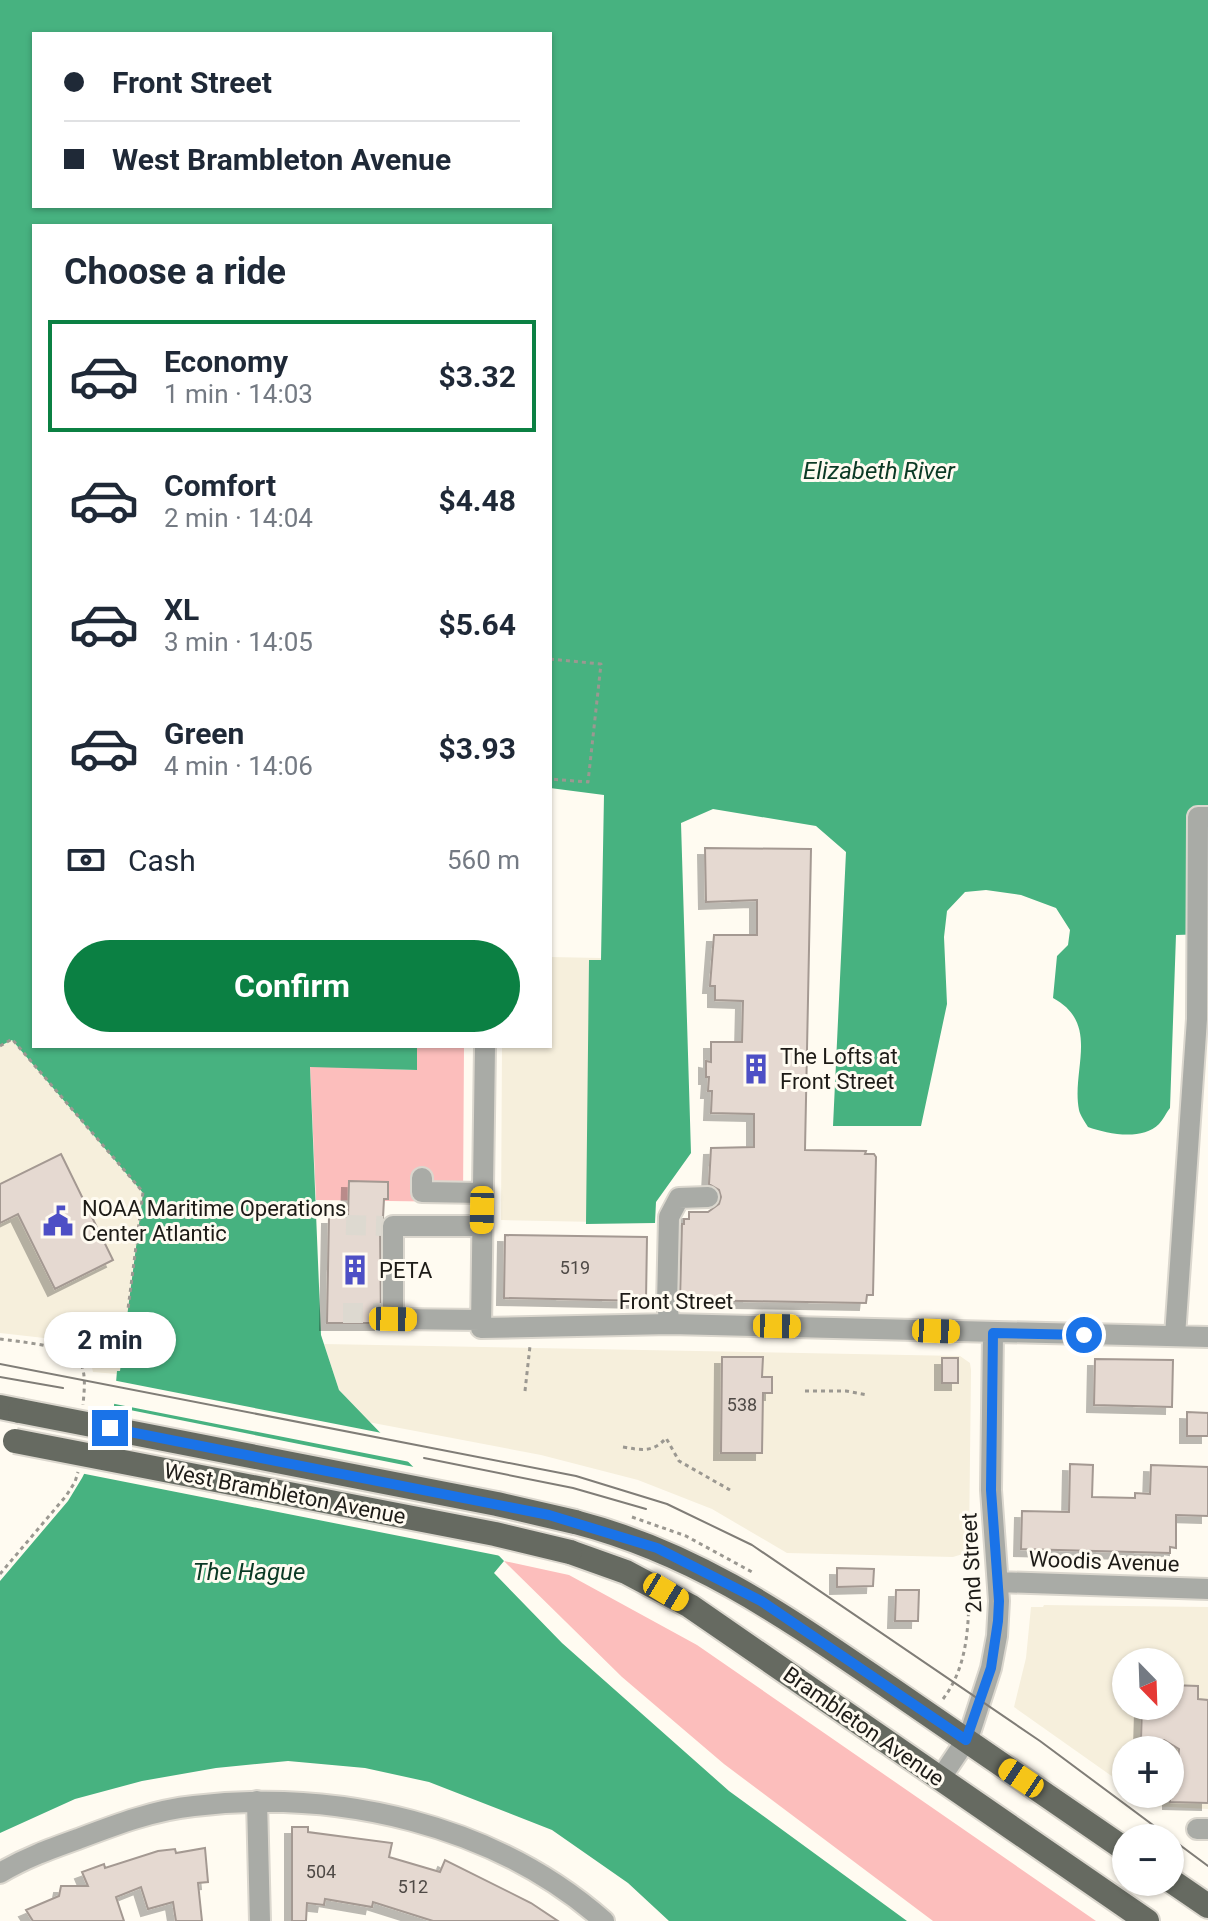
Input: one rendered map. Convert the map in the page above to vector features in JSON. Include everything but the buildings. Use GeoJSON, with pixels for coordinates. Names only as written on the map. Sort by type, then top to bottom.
{"type":"FeatureCollection","features":[{"type":"Feature","properties":{"kind":"main road","name":"West Brambleton Avenue"},"geometry":{"type":"LineString","coordinates":[[10,1409],[575,1522]]}},
{"type":"Feature","properties":{"kind":"main road","name":"West Brambleton Avenue"},"geometry":{"type":"LineString","coordinates":[[7,1440],[506,1536],[570,1552]]}},
{"type":"Feature","properties":{"kind":"main road","name":"Brambleton Avenue"},"geometry":{"type":"LineString","coordinates":[[575,1522],[657,1548],[736,1587],[793,1622],[1112,1840]]}},
{"type":"Feature","properties":{"kind":"main road","name":"Brambleton Avenue"},"geometry":{"type":"LineString","coordinates":[[570,1552],[626,1572],[690,1606],[1147,1921]]}},
{"type":"Feature","properties":{"kind":"main road"},"geometry":{"type":"LineString","coordinates":[[1184,1890],[1208,1906]]}},
{"type":"Feature","properties":{"kind":"street"},"geometry":{"type":"LineString","coordinates":[[1175,1336],[1203,1021],[1198,817],[1208,817]]}},
{"type":"Feature","properties":{"kind":"street"},"geometry":{"type":"LineString","coordinates":[[481,1324],[485,1048]]}},
{"type":"Feature","properties":{"kind":"street"},"geometry":{"type":"LineString","coordinates":[[422,1178],[422,1192],[483,1193]]}},
{"type":"Feature","properties":{"kind":"street"},"geometry":{"type":"LineString","coordinates":[[670,1324],[667,1305],[669,1217],[679,1198],[708,1197]]}},
{"type":"Feature","properties":{"kind":"street","name":"Front Street"},"geometry":{"type":"LineString","coordinates":[[482,1226],[388,1226],[387,1313],[393,1319],[530,1327],[670,1324],[1208,1337]]}},
{"type":"Feature","properties":{"kind":"street","name":"2nd Street"},"geometry":{"type":"LineString","coordinates":[[940,1779],[966,1740],[995,1651],[999,1601],[991,1490],[993,1333]]}},
{"type":"Feature","properties":{"kind":"street","name":"Woodis Avenue"},"geometry":{"type":"LineString","coordinates":[[998,1582],[1208,1589]]}},
{"type":"Feature","properties":{"kind":"street"},"geometry":{"type":"LineString","coordinates":[[0,1873],[25,1858],[124,1821],[192,1806],[257,1801],[350,1807],[428,1824],[501,1852],[589,1908],[604,1921]]}},
{"type":"Feature","properties":{"kind":"street"},"geometry":{"type":"LineString","coordinates":[[257,1801],[260,1921]]}},
{"type":"Feature","properties":{"kind":"path"},"geometry":{"type":"LineString","coordinates":[[552,659],[601,664],[588,782],[552,779]]}},
{"type":"Feature","properties":{"kind":"path"},"geometry":{"type":"LineString","coordinates":[[0,1046],[12,1039],[143,1192],[128,1309]]}},
{"type":"Feature","properties":{"kind":"path"},"geometry":{"type":"LineString","coordinates":[[525,1391],[530,1327]]}},
{"type":"Feature","properties":{"kind":"path"},"geometry":{"type":"LineString","coordinates":[[805,1391],[846,1391],[867,1395]]}},
{"type":"Feature","properties":{"kind":"path"},"geometry":{"type":"LineString","coordinates":[[623,1447],[645,1451],[653,1449],[666,1438],[679,1461],[730,1490]]}},
{"type":"Feature","properties":{"kind":"path"},"geometry":{"type":"LineString","coordinates":[[942,1701],[958,1677],[962,1664],[969,1600]]}},
{"type":"Feature","properties":{"kind":"shaded area"},"geometry":{"type":"Polygon","coordinates":[[[552,957],[601,958],[599,1222],[501,1220],[502,1048],[552,1048],[552,957]]]}},
{"type":"Feature","properties":{"kind":"shaded area"},"geometry":{"type":"Polygon","coordinates":[[[12,1039],[143,1192],[120,1372],[117,1374],[93,1372],[85,1354],[53,1339],[0,1333],[0,1046],[12,1039]]]}},
{"type":"Feature","properties":{"kind":"shaded area"},"geometry":{"type":"Polygon","coordinates":[[[417,1048],[464,1048],[463,1202],[316,1200],[310,1066],[417,1070],[417,1048]]]}},
{"type":"Feature","properties":{"kind":"shaded area"},"geometry":{"type":"Polygon","coordinates":[[[324,1344],[960,1356],[970,1363],[971,1370],[969,1545],[966,1553],[953,1557],[787,1553],[712,1509],[638,1480],[541,1455],[368,1422],[339,1390],[324,1344]]]}},
{"type":"Feature","properties":{"kind":"shaded area"},"geometry":{"type":"Polygon","coordinates":[[[504,1561],[569,1575],[697,1645],[1096,1921],[933,1921],[724,1764],[622,1677],[504,1561]]]}},
{"type":"Feature","properties":{"kind":"shaded area"},"geometry":{"type":"Polygon","coordinates":[[[1031,1607],[1208,1607],[1208,1809],[1184,1808],[1184,1736],[1112,1736],[1112,1776],[1014,1707],[1026,1658],[1031,1607]]]}},
{"type":"Feature","properties":{"kind":"water","name":"Elizabeth River"},"geometry":{"type":"Polygon","coordinates":[[[0,0],[1208,0],[1208,934],[1176,935],[1170,1108],[1159,1124],[1144,1133],[1115,1134],[1088,1127],[1080,1112],[1080,1034],[1068,1009],[1053,998],[1057,956],[1068,945],[1070,930],[1056,908],[1021,895],[986,890],[965,892],[947,911],[944,937],[947,1004],[921,1126],[833,1126],[846,852],[816,826],[713,809],[681,823],[691,1153],[656,1202],[655,1223],[586,1224],[589,960],[601,960],[604,795],[552,788],[552,224],[32,224],[32,1048],[417,1048],[417,1070],[310,1067],[321,1335],[339,1390],[504,1561],[494,1573],[562,1643],[729,1791],[907,1921],[669,1921],[628,1883],[552,1830],[429,1782],[365,1768],[288,1761],[216,1768],[142,1781],[75,1799],[0,1833],[0,1581],[68,1501],[113,1417],[143,1193],[12,1040],[0,1046],[0,0]]]}},
{"type":"Feature","properties":{"kind":"pier"},"geometry":{"type":"Polygon","coordinates":[[[112,1380],[387,1434],[415,1463],[110,1403],[112,1380]]]}},
{"type":"Feature","properties":{"kind":"pier"},"geometry":{"type":"Polygon","coordinates":[[[110,1406],[419,1468],[506,1557],[80,1473],[109,1415],[110,1406]]]}},
{"type":"Feature","properties":{"kind":"tunnel"},"geometry":{"type":"LineString","coordinates":[[346,1225],[383,1226]]}},
{"type":"Feature","properties":{"kind":"tunnel"},"geometry":{"type":"LineString","coordinates":[[343,1313],[382,1313]]}},
{"type":"Feature","properties":{"kind":"tram line"},"geometry":{"type":"LineString","coordinates":[[0,1364],[576,1476],[667,1504],[752,1545],[1040,1741],[1208,1866]]}},
{"type":"Feature","properties":{"kind":"tram line"},"geometry":{"type":"LineString","coordinates":[[0,1377],[63,1388]]}},
{"type":"Feature","properties":{"kind":"tram line"},"geometry":{"type":"LineString","coordinates":[[424,1458],[573,1488],[646,1509]]}},
{"type":"Feature","properties":{"kind":"place","name":"The Lofts at Front Street"},"geometry":{"type":"Point","coordinates":[756,1069]}},
{"type":"Feature","properties":{"kind":"place","name":"NOAA Maritime Operations Center Atlantic"},"geometry":{"type":"Point","coordinates":[58,1221]}},
{"type":"Feature","properties":{"kind":"place","name":"PETA"},"geometry":{"type":"Point","coordinates":[355,1270]}},
{"type":"Feature","properties":{"kind":"route"},"geometry":{"type":"LineString","coordinates":[[110,1428],[549,1515],[657,1548],[761,1601],[966,1740],[991,1668],[998,1621],[991,1490],[993,1333],[1084,1335]]}},
{"type":"Feature","properties":{"kind":"water label","name":"The Hague"},"geometry":{"type":"Point","coordinates":[249,1572]}}]}
